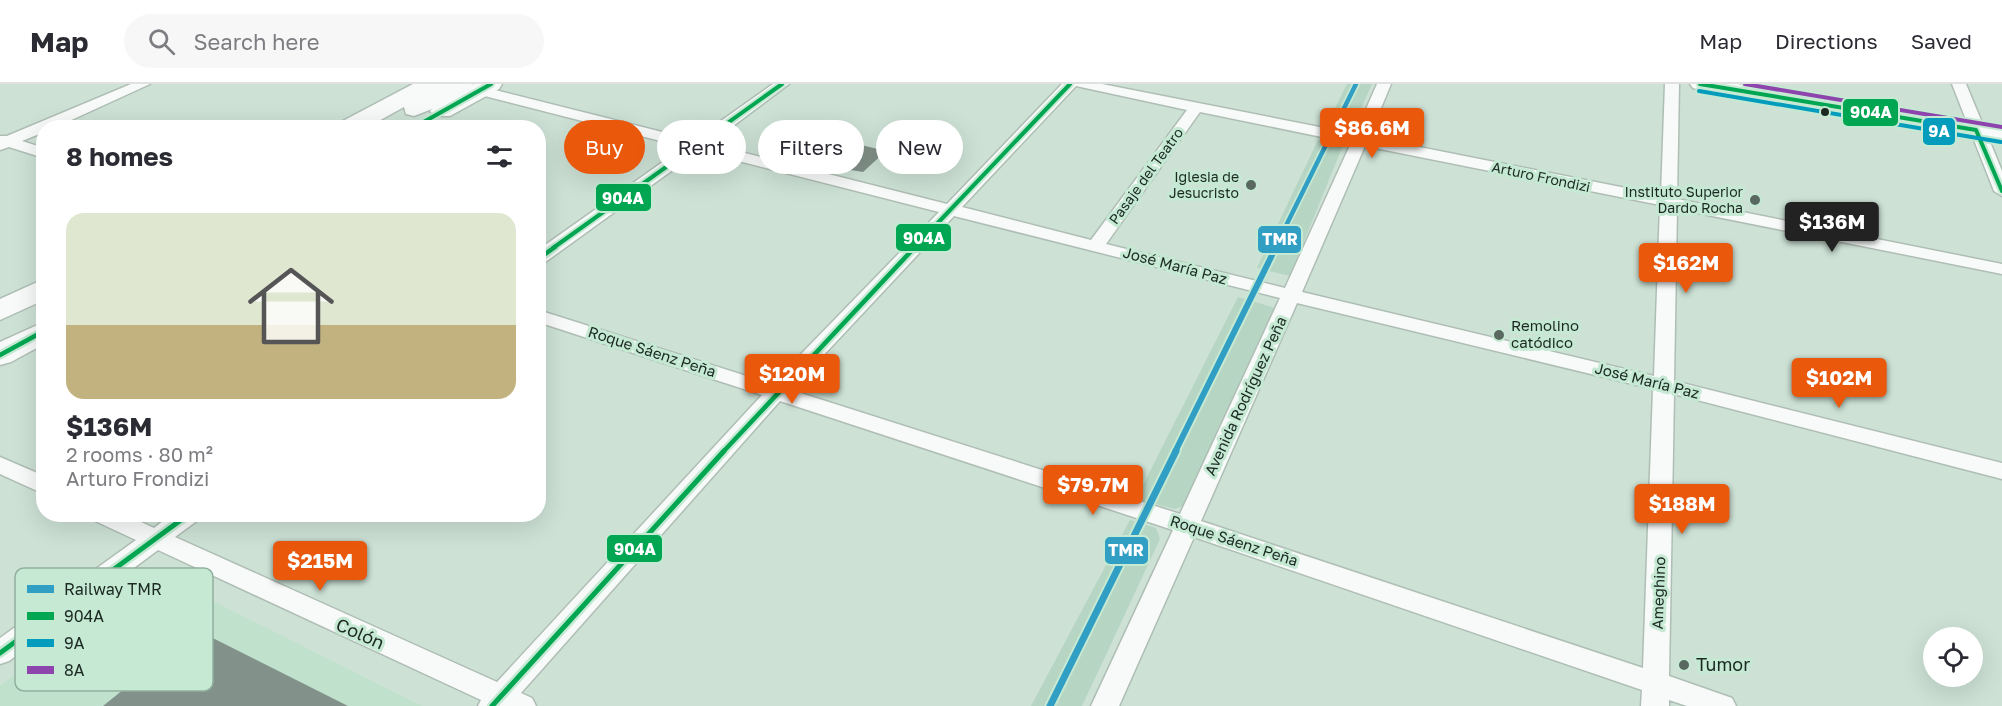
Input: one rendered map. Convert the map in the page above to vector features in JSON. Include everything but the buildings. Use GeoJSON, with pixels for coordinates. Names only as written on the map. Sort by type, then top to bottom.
{"type":"FeatureCollection","features":[{"type":"Feature","properties":{"kind":"main road"},"geometry":{"type":"LineString","coordinates":[[363,120],[430,84]]}},
{"type":"Feature","properties":{"kind":"main road"},"geometry":{"type":"LineString","coordinates":[[1700,84],[1974,125],[2002,124]]}},
{"type":"Feature","properties":{"kind":"main road"},"geometry":{"type":"LineString","coordinates":[[1760,84],[1974,125],[2002,135]]}},
{"type":"Feature","properties":{"kind":"main road"},"geometry":{"type":"LineString","coordinates":[[396,120],[468,85]]}},
{"type":"Feature","properties":{"kind":"main road"},"geometry":{"type":"LineString","coordinates":[[422,120],[468,85]]}},
{"type":"Feature","properties":{"kind":"main road"},"geometry":{"type":"LineString","coordinates":[[0,311],[36,292]]}},
{"type":"Feature","properties":{"kind":"main road"},"geometry":{"type":"LineString","coordinates":[[0,332],[36,313]]}},
{"type":"Feature","properties":{"kind":"main road"},"geometry":{"type":"LineString","coordinates":[[0,355],[36,335]]}},
{"type":"Feature","properties":{"kind":"street"},"geometry":{"type":"LineString","coordinates":[[56,120],[143,84]]}},
{"type":"Feature","properties":{"kind":"street"},"geometry":{"type":"LineString","coordinates":[[733,120],[782,84]]}},
{"type":"Feature","properties":{"kind":"street"},"geometry":{"type":"LineString","coordinates":[[505,703],[778,391],[1070,84]]}},
{"type":"Feature","properties":{"kind":"street","name":"Arturo Frondizi"},"geometry":{"type":"LineString","coordinates":[[1081,84],[2002,269]]}},
{"type":"Feature","properties":{"kind":"street","name":"Avenida Rodríguez Peña"},"geometry":{"type":"LineString","coordinates":[[1105,706],[1186,525],[1293,296],[1384,84]]}},
{"type":"Feature","properties":{"kind":"street","name":"Ameghino"},"geometry":{"type":"LineString","coordinates":[[1656,695],[1672,84]]}},
{"type":"Feature","properties":{"kind":"street"},"geometry":{"type":"LineString","coordinates":[[1959,84],[2002,191]]}},
{"type":"Feature","properties":{"kind":"street","name":"José María Paz"},"geometry":{"type":"LineString","coordinates":[[468,85],[657,135]]}},
{"type":"Feature","properties":{"kind":"street","name":"Pasaje del Teatro"},"geometry":{"type":"LineString","coordinates":[[1096,245],[1196,107]]}},
{"type":"Feature","properties":{"kind":"street"},"geometry":{"type":"LineString","coordinates":[[3,142],[36,128]]}},
{"type":"Feature","properties":{"kind":"street"},"geometry":{"type":"LineString","coordinates":[[3,142],[36,151]]}},
{"type":"Feature","properties":{"kind":"street","name":"José María Paz"},"geometry":{"type":"LineString","coordinates":[[746,158],[1293,296],[1665,385],[2002,471]]}},
{"type":"Feature","properties":{"kind":"street"},"geometry":{"type":"LineString","coordinates":[[546,253],[658,174]]}},
{"type":"Feature","properties":{"kind":"street","name":"Roque Sáenz Peña"},"geometry":{"type":"LineString","coordinates":[[546,318],[778,391],[1186,525],[1656,695],[1722,706]]}},
{"type":"Feature","properties":{"kind":"street"},"geometry":{"type":"LineString","coordinates":[[0,465],[36,482]]}},
{"type":"Feature","properties":{"kind":"street","name":"Colón"},"geometry":{"type":"LineString","coordinates":[[117,522],[212,568]]}},
{"type":"Feature","properties":{"kind":"street"},"geometry":{"type":"LineString","coordinates":[[117,568],[179,522]]}},
{"type":"Feature","properties":{"kind":"street","name":"Colón"},"geometry":{"type":"LineString","coordinates":[[213,568],[505,703]]}},
{"type":"Feature","properties":{"kind":"street"},"geometry":{"type":"LineString","coordinates":[[0,653],[15,642]]}},
{"type":"Feature","properties":{"kind":"shaded area"},"geometry":{"type":"Polygon","coordinates":[[[1347,84],[1372,84],[1352,129],[1327,124],[1347,84]]]}},
{"type":"Feature","properties":{"kind":"shaded area"},"geometry":{"type":"Polygon","coordinates":[[[1318,140],[1343,145],[1290,276],[1257,268],[1318,140]]]}},
{"type":"Feature","properties":{"kind":"shaded area"},"geometry":{"type":"Polygon","coordinates":[[[1238,297],[1275,308],[1186,505],[1175,509],[1136,499],[1238,297]]]}},
{"type":"Feature","properties":{"kind":"shaded area"},"geometry":{"type":"Polygon","coordinates":[[[1130,520],[1156,528],[1160,539],[1082,706],[1031,706],[1130,520]]]}},
{"type":"Feature","properties":{"kind":"shaded area"},"geometry":{"type":"Polygon","coordinates":[[[213,601],[422,706],[0,706],[0,686],[15,675],[15,691],[213,691],[213,601]]]}},
{"type":"Feature","properties":{"kind":"rail line","name":"TMR"},"geometry":{"type":"LineString","coordinates":[[1050,706],[1356,84]]}},
{"type":"Feature","properties":{"kind":"transit line","name":"904A"},"geometry":{"type":"LineString","coordinates":[[427,120],[491,84]]}},
{"type":"Feature","properties":{"kind":"transit line","name":"904A"},"geometry":{"type":"LineString","coordinates":[[546,253],[782,84]]}},
{"type":"Feature","properties":{"kind":"transit line","name":"904A"},"geometry":{"type":"LineString","coordinates":[[492,706],[778,391],[1070,84]]}},
{"type":"Feature","properties":{"kind":"transit line","name":"904A"},"geometry":{"type":"LineString","coordinates":[[1700,84],[1976,130],[2002,191]]}},
{"type":"Feature","properties":{"kind":"transit line","name":"8A"},"geometry":{"type":"LineString","coordinates":[[1745,84],[2002,127]]}},
{"type":"Feature","properties":{"kind":"transit line","name":"9A"},"geometry":{"type":"LineString","coordinates":[[1699,91],[2001,142]]}},
{"type":"Feature","properties":{"kind":"transit line","name":"904A"},"geometry":{"type":"LineString","coordinates":[[0,355],[36,335]]}},
{"type":"Feature","properties":{"kind":"transit line","name":"904A"},"geometry":{"type":"LineString","coordinates":[[116,568],[178,522]]}},
{"type":"Feature","properties":{"kind":"transit line","name":"904A"},"geometry":{"type":"LineString","coordinates":[[0,653],[15,642]]}},
{"type":"Feature","properties":{"kind":"place","name":"Iglesia de Jesucristo"},"geometry":{"type":"Point","coordinates":[1251,185]}},
{"type":"Feature","properties":{"kind":"place","name":"Instituto Superior Dardo Rocha"},"geometry":{"type":"Point","coordinates":[1755,200]}},
{"type":"Feature","properties":{"kind":"place","name":"Remolino catódico"},"geometry":{"type":"Point","coordinates":[1499,335]}},
{"type":"Feature","properties":{"kind":"place","name":"Tumor"},"geometry":{"type":"Point","coordinates":[1684,665]}}]}
